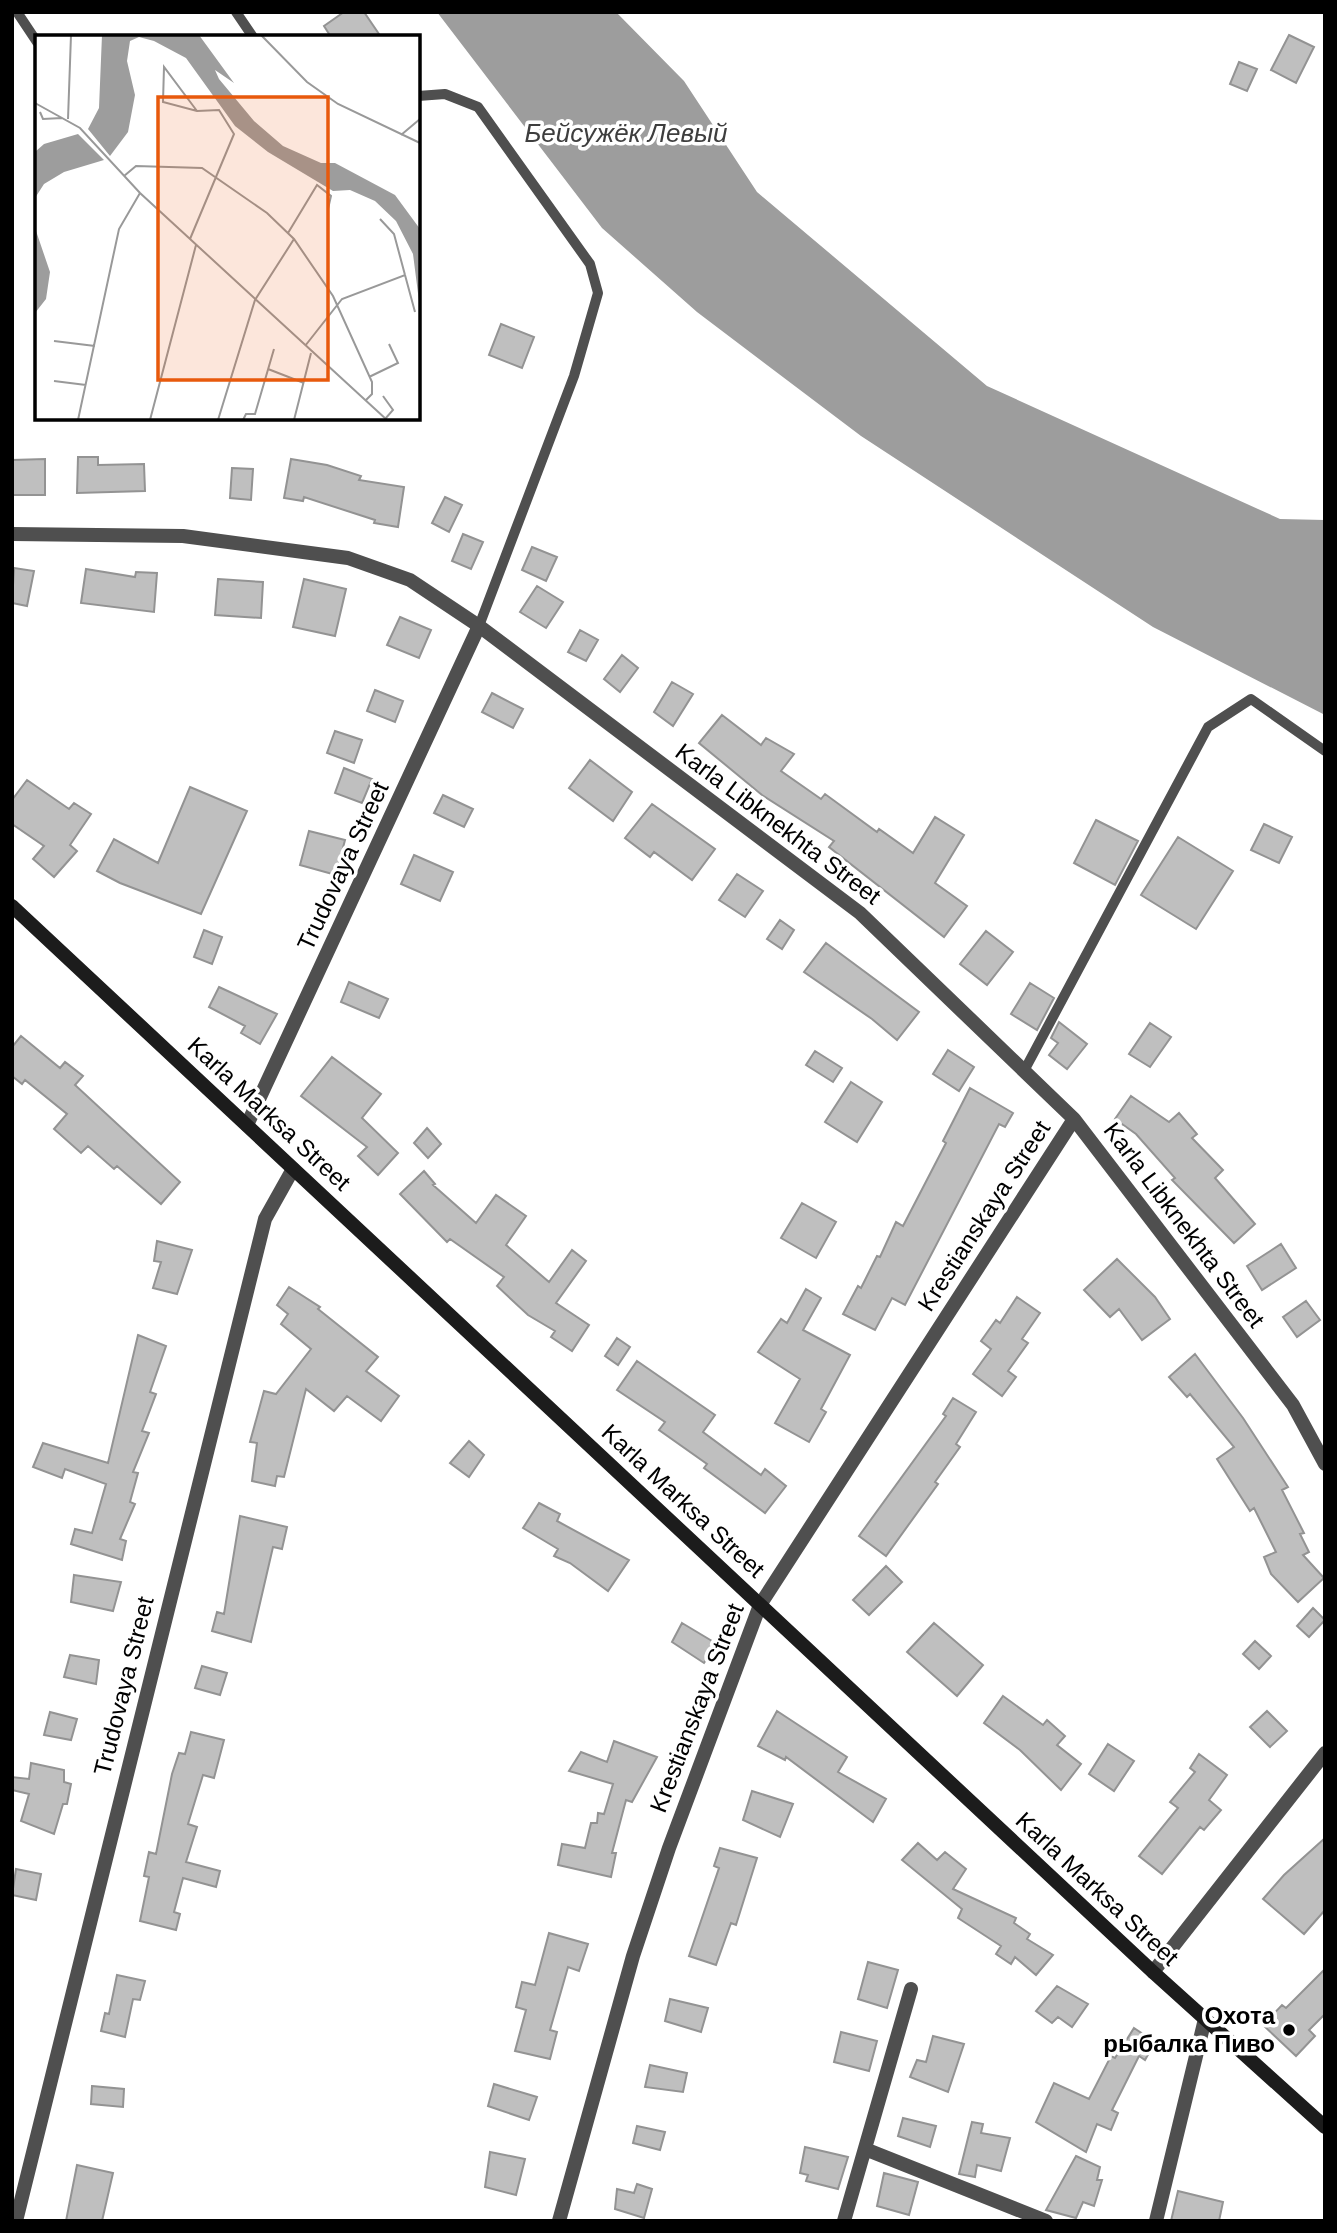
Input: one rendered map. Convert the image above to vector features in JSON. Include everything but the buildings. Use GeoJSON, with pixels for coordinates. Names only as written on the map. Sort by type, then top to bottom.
{"type":"FeatureCollection","features":[{"type":"Feature","properties":{"kind":"main road","name":"Karla Marksa Street"},"geometry":{"type":"LineString","coordinates":[[12,906],[1153,1972],[1325,2127]]}},
{"type":"Feature","properties":{"kind":"street","name":"Karla Libknekhta Street"},"geometry":{"type":"LineString","coordinates":[[12,534],[183,537],[348,558],[410,580],[480,626],[860,914],[1074,1119],[1293,1405],[1325,1464]]}},
{"type":"Feature","properties":{"kind":"street","name":"Trudovaya Street"},"geometry":{"type":"LineString","coordinates":[[247,1125],[480,626]]}},
{"type":"Feature","properties":{"kind":"street","name":"Krestianskaya Street"},"geometry":{"type":"LineString","coordinates":[[559,2221],[633,1956],[669,1848],[760,1605],[1074,1119]]}},
{"type":"Feature","properties":{"kind":"street","name":"Trudovaya Street"},"geometry":{"type":"LineString","coordinates":[[16,2221],[265,1219],[293,1169]]}},
{"type":"Feature","properties":{"kind":"street"},"geometry":{"type":"LineString","coordinates":[[1153,1972],[1325,1753]]}},
{"type":"Feature","properties":{"kind":"street"},"geometry":{"type":"LineString","coordinates":[[844,2221],[911,1989]]}},
{"type":"Feature","properties":{"kind":"street"},"geometry":{"type":"LineString","coordinates":[[1156,2221],[1205,2019]]}},
{"type":"Feature","properties":{"kind":"street"},"geometry":{"type":"LineString","coordinates":[[865,2149],[1046,2221]]}},
{"type":"Feature","properties":{"kind":"lane"},"geometry":{"type":"LineString","coordinates":[[17,12],[35,39]]}},
{"type":"Feature","properties":{"kind":"lane"},"geometry":{"type":"LineString","coordinates":[[236,12],[252,35]]}},
{"type":"Feature","properties":{"kind":"lane"},"geometry":{"type":"LineString","coordinates":[[420,96],[445,94],[478,107],[590,264],[598,293],[573,376],[480,626]]}},
{"type":"Feature","properties":{"kind":"lane"},"geometry":{"type":"LineString","coordinates":[[1024,1071],[1208,727],[1251,699],[1325,751]]}},
{"type":"Feature","properties":{"kind":"water","name":"Бейсужёк Левый"},"geometry":{"type":"Polygon","coordinates":[[[437,12],[616,12],[684,81],[757,192],[987,386],[1280,519],[1325,520],[1325,715],[1153,627],[861,436],[697,312],[602,228],[437,12]]]}},
{"type":"Feature","properties":{"kind":"place","name":"Охота рыбалка Пиво"},"geometry":{"type":"Point","coordinates":[1289,2030]}}]}
